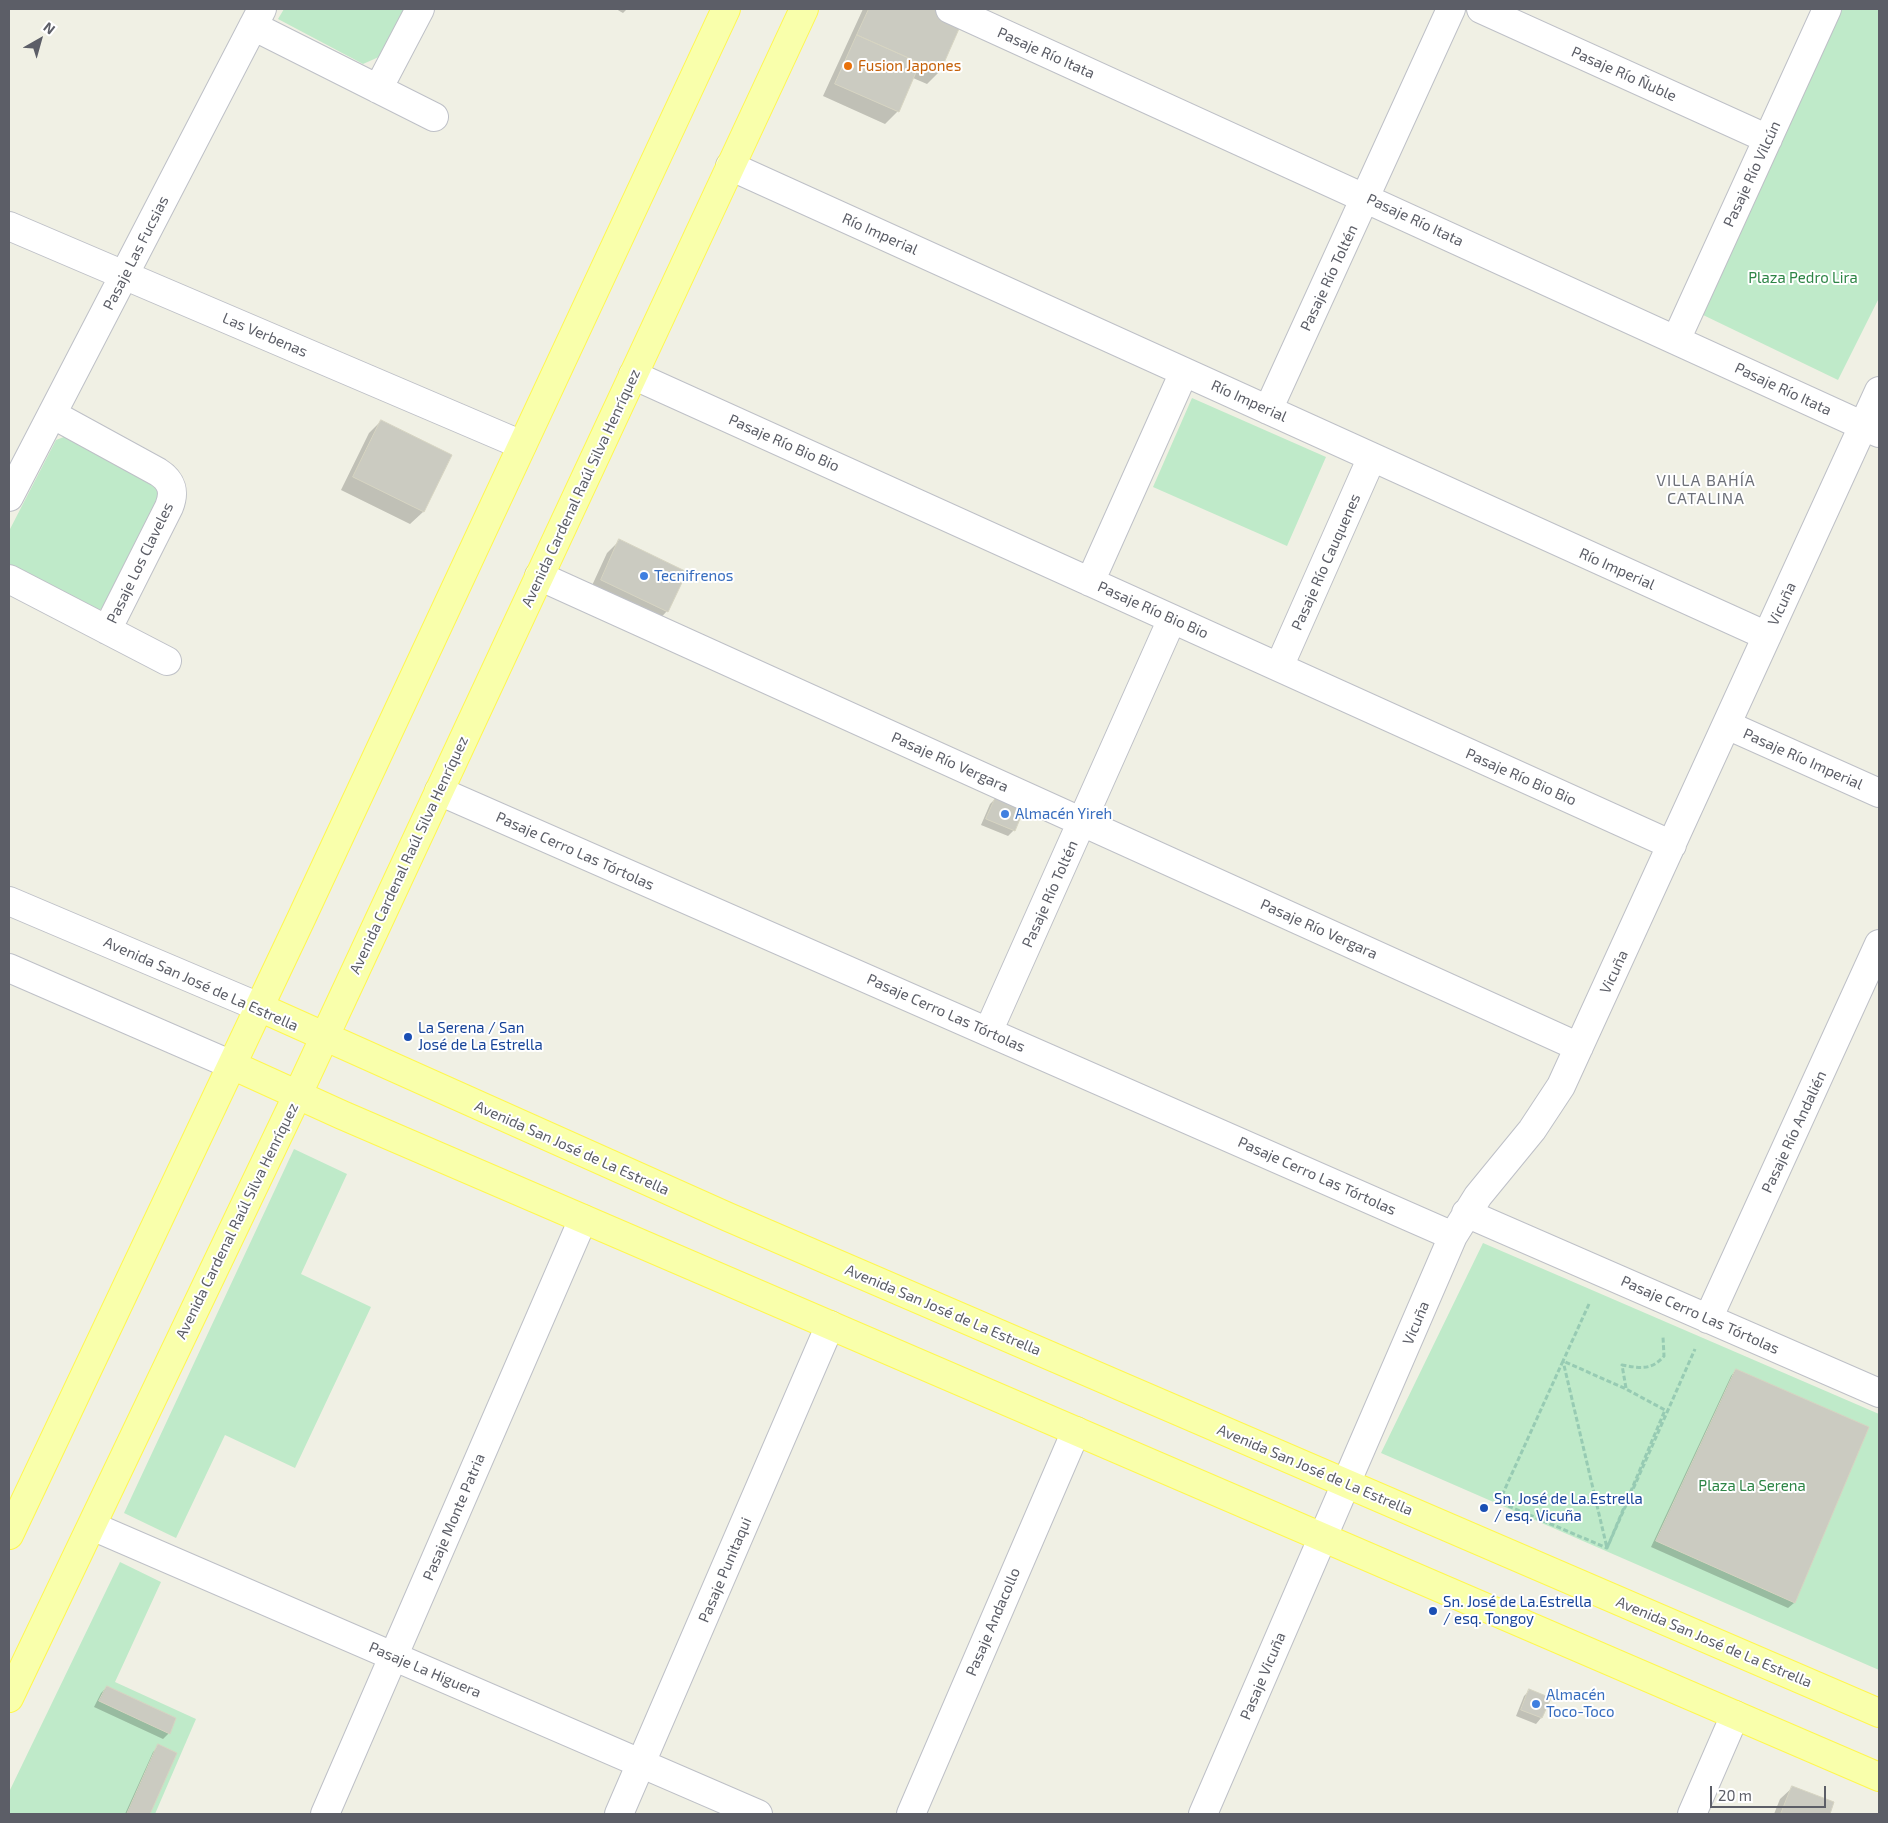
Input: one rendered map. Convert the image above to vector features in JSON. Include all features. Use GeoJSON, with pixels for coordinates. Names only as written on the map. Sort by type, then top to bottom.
{"type":"FeatureCollection","features":[{"type":"Feature","properties":{"kind":"main road"},"geometry":{"type":"LineString","coordinates":[[9,1535],[259,1008],[726,9]]}},
{"type":"Feature","properties":{"kind":"main road","name":"Avenida Cardenal Raúl Silva Henríquez"},"geometry":{"type":"LineString","coordinates":[[9,1698],[297,1096],[804,9]]}},
{"type":"Feature","properties":{"kind":"main road","name":"Avenida San José de La Estrella"},"geometry":{"type":"LineString","coordinates":[[259,1008],[728,1217],[1879,1714]]}},
{"type":"Feature","properties":{"kind":"main road"},"geometry":{"type":"LineString","coordinates":[[232,1065],[297,1096],[1879,1777]]}},
{"type":"Feature","properties":{"kind":"street"},"geometry":{"type":"LineString","coordinates":[[378,89],[420,9]]}},
{"type":"Feature","properties":{"kind":"street","name":"Pasaje Río Itata"},"geometry":{"type":"LineString","coordinates":[[950,9],[1871,430]]}},
{"type":"Feature","properties":{"kind":"street","name":"Pasaje Río Toltén"},"geometry":{"type":"LineString","coordinates":[[1268,410],[1451,9]]}},
{"type":"Feature","properties":{"kind":"street","name":"Pasaje Río Ñuble"},"geometry":{"type":"LineString","coordinates":[[1481,9],[1768,139]]}},
{"type":"Feature","properties":{"kind":"street","name":"Pasaje Río Vilcún"},"geometry":{"type":"LineString","coordinates":[[1676,340],[1827,9]]}},
{"type":"Feature","properties":{"kind":"street"},"geometry":{"type":"LineString","coordinates":[[258,17],[378,89],[434,117]]}},
{"type":"Feature","properties":{"kind":"street","name":"Pasaje Las Fucsias"},"geometry":{"type":"LineString","coordinates":[[9,497],[258,17]]}},
{"type":"Feature","properties":{"kind":"street","name":"Río Imperial"},"geometry":{"type":"LineString","coordinates":[[730,166],[1767,636]]}},
{"type":"Feature","properties":{"kind":"street","name":"Las Verbenas"},"geometry":{"type":"LineString","coordinates":[[9,226],[522,446]]}},
{"type":"Feature","properties":{"kind":"street"},"geometry":{"type":"LineString","coordinates":[[1090,582],[1184,372]]}},
{"type":"Feature","properties":{"kind":"street","name":"Pasaje Río Bio Bio"},"geometry":{"type":"LineString","coordinates":[[633,375],[1672,845]]}},
{"type":"Feature","properties":{"kind":"street","name":"Vicuña"},"geometry":{"type":"LineString","coordinates":[[1323,1537],[1460,1225],[1542,1116],[1561,1086],[1767,636],[1871,430],[1879,391]]}},
{"type":"Feature","properties":{"kind":"street","name":"Pasaje Los Claveles"},"geometry":{"type":"LineString","coordinates":[[52,414],[158,472],[169,481],[172,488],[173,498],[169,507],[107,630]]}},
{"type":"Feature","properties":{"kind":"street","name":"Pasaje Río Cauquenes"},"geometry":{"type":"LineString","coordinates":[[1279,667],[1372,457]]}},
{"type":"Feature","properties":{"kind":"street","name":"Pasaje Río Vergara"},"geometry":{"type":"LineString","coordinates":[[539,576],[1579,1047]]}},
{"type":"Feature","properties":{"kind":"street","name":"Pasaje Los Claveles"},"geometry":{"type":"LineString","coordinates":[[9,580],[166,661]]}},
{"type":"Feature","properties":{"kind":"street","name":"Pasaje Río Toltén"},"geometry":{"type":"LineString","coordinates":[[988,1032],[1172,619]]}},
{"type":"Feature","properties":{"kind":"street","name":"Pasaje Río Imperial"},"geometry":{"type":"LineString","coordinates":[[1727,725],[1879,793]]}},
{"type":"Feature","properties":{"kind":"street","name":"Pasaje Cerro Las Tórtolas"},"geometry":{"type":"LineString","coordinates":[[439,791],[988,1032],[1460,1225],[1603,1273],[1879,1393]]}},
{"type":"Feature","properties":{"kind":"street","name":"Avenida San José de La Estrella"},"geometry":{"type":"LineString","coordinates":[[9,901],[259,1008]]}},
{"type":"Feature","properties":{"kind":"street","name":"Pasaje Río Andalién"},"geometry":{"type":"LineString","coordinates":[[1708,1319],[1879,944]]}},
{"type":"Feature","properties":{"kind":"street"},"geometry":{"type":"LineString","coordinates":[[9,968],[232,1065]]}},
{"type":"Feature","properties":{"kind":"street","name":"Pasaje Monte Patria"},"geometry":{"type":"LineString","coordinates":[[325,1814],[583,1219]]}},
{"type":"Feature","properties":{"kind":"street","name":"Pasaje Punitaqui"},"geometry":{"type":"LineString","coordinates":[[618,1814],[830,1325]]}},
{"type":"Feature","properties":{"kind":"street","name":"Pasaje Andacollo"},"geometry":{"type":"LineString","coordinates":[[911,1814],[1076,1431]]}},
{"type":"Feature","properties":{"kind":"street","name":"Pasaje La Higuera"},"geometry":{"type":"LineString","coordinates":[[92,1526],[758,1814]]}},
{"type":"Feature","properties":{"kind":"street","name":"Pasaje Vicuña"},"geometry":{"type":"LineString","coordinates":[[1203,1814],[1323,1537]]}},
{"type":"Feature","properties":{"kind":"street"},"geometry":{"type":"LineString","coordinates":[[1692,1814],[1735,1715]]}},
{"type":"Feature","properties":{"kind":"path"},"geometry":{"type":"LineString","coordinates":[[1603,1273],[1500,1502],[1607,1548]]}},
{"type":"Feature","properties":{"kind":"path"},"geometry":{"type":"LineString","coordinates":[[1607,1548],[1708,1319]]}},
{"type":"Feature","properties":{"kind":"path"},"geometry":{"type":"LineString","coordinates":[[1626,1389],[1622,1365],[1639,1368],[1656,1364],[1664,1356],[1662,1332]]}},
{"type":"Feature","properties":{"kind":"path"},"geometry":{"type":"LineString","coordinates":[[1563,1360],[1607,1548]]}},
{"type":"Feature","properties":{"kind":"path"},"geometry":{"type":"LineString","coordinates":[[1563,1360],[1626,1389],[1665,1410],[1607,1548]]}},
{"type":"Feature","properties":{"kind":"green space"},"geometry":{"type":"Polygon","coordinates":[[[284,9],[407,9],[381,56],[363,64],[278,19],[284,9]]]}},
{"type":"Feature","properties":{"kind":"green space","name":"Plaza Pedro Lira"},"geometry":{"type":"Polygon","coordinates":[[[1842,9],[1879,9],[1879,298],[1838,380],[1701,314],[1842,9]]]}},
{"type":"Feature","properties":{"kind":"green space"},"geometry":{"type":"Polygon","coordinates":[[[1192,398],[1326,457],[1287,546],[1153,487],[1192,398]]]}},
{"type":"Feature","properties":{"kind":"green space"},"geometry":{"type":"Polygon","coordinates":[[[69,435],[158,485],[164,501],[109,606],[91,613],[9,572],[9,531],[56,440],[69,435]]]}},
{"type":"Feature","properties":{"kind":"green space"},"geometry":{"type":"Polygon","coordinates":[[[294,1149],[347,1174],[301,1274],[371,1307],[295,1468],[225,1435],[176,1538],[124,1513],[294,1149]]]}},
{"type":"Feature","properties":{"kind":"green space","name":"Plaza La Serena"},"geometry":{"type":"Polygon","coordinates":[[[1483,1243],[1879,1414],[1879,1670],[1381,1453],[1483,1243]]]}},
{"type":"Feature","properties":{"kind":"green space"},"geometry":{"type":"Polygon","coordinates":[[[120,1562],[161,1582],[115,1682],[196,1719],[155,1814],[9,1814],[9,1792],[120,1562]]]}},
{"type":"Feature","properties":{"kind":"building"},"geometry":{"type":"Polygon","coordinates":[[[869,9],[934,9],[962,22],[940,72],[857,35],[869,9]]]}},
{"type":"Feature","properties":{"kind":"building"},"geometry":{"type":"Polygon","coordinates":[[[857,35],[920,63],[899,112],[835,84],[857,35]]]}},
{"type":"Feature","properties":{"kind":"building"},"geometry":{"type":"Polygon","coordinates":[[[381,420],[452,455],[424,512],[353,477],[381,420]]]}},
{"type":"Feature","properties":{"kind":"building","name":"Tecnifrenos"},"geometry":{"type":"Polygon","coordinates":[[[619,539],[687,572],[668,612],[601,580],[619,539]]]}},
{"type":"Feature","properties":{"kind":"building","name":"Almacén Yireh"},"geometry":{"type":"Polygon","coordinates":[[[996,797],[1024,809],[1015,831],[986,819],[996,797]]]}},
{"type":"Feature","properties":{"kind":"building"},"geometry":{"type":"Polygon","coordinates":[[[1736,1369],[1869,1427],[1795,1603],[1656,1541],[1736,1369]]]}},
{"type":"Feature","properties":{"kind":"building"},"geometry":{"type":"Polygon","coordinates":[[[107,1686],[176,1718],[170,1734],[99,1701],[107,1686]]]}},
{"type":"Feature","properties":{"kind":"building","name":"Almacén Toco-Toco"},"geometry":{"type":"Polygon","coordinates":[[[1529,1689],[1551,1698],[1542,1718],[1521,1710],[1529,1689]]]}},
{"type":"Feature","properties":{"kind":"building"},"geometry":{"type":"Polygon","coordinates":[[[158,1744],[177,1753],[150,1814],[127,1814],[158,1744]]]}},
{"type":"Feature","properties":{"kind":"building"},"geometry":{"type":"Polygon","coordinates":[[[1792,1786],[1834,1802],[1830,1814],[1781,1814],[1792,1786]]]}},
{"type":"Feature","properties":{"kind":"place","name":"Fusion Japones"},"geometry":{"type":"Point","coordinates":[848,66]}},
{"type":"Feature","properties":{"kind":"place","name":"Tecnifrenos"},"geometry":{"type":"Point","coordinates":[644,576]}},
{"type":"Feature","properties":{"kind":"place","name":"Almacén Yireh"},"geometry":{"type":"Point","coordinates":[1005,814]}},
{"type":"Feature","properties":{"kind":"place","name":"La Serena / San José de La Estrella"},"geometry":{"type":"Point","coordinates":[408,1037]}},
{"type":"Feature","properties":{"kind":"place","name":"Sn. José de La.Estrella / esq. Vicuña"},"geometry":{"type":"Point","coordinates":[1484,1508]}},
{"type":"Feature","properties":{"kind":"place","name":"Sn. José de La.Estrella / esq. Tongoy"},"geometry":{"type":"Point","coordinates":[1433,1611]}},
{"type":"Feature","properties":{"kind":"place","name":"Almacén Toco-Toco"},"geometry":{"type":"Point","coordinates":[1536,1704]}},
{"type":"Feature","properties":{"kind":"district","name":"VILLA BAHÍA CATALINA"},"geometry":{"type":"Point","coordinates":[1706,490]}}]}
